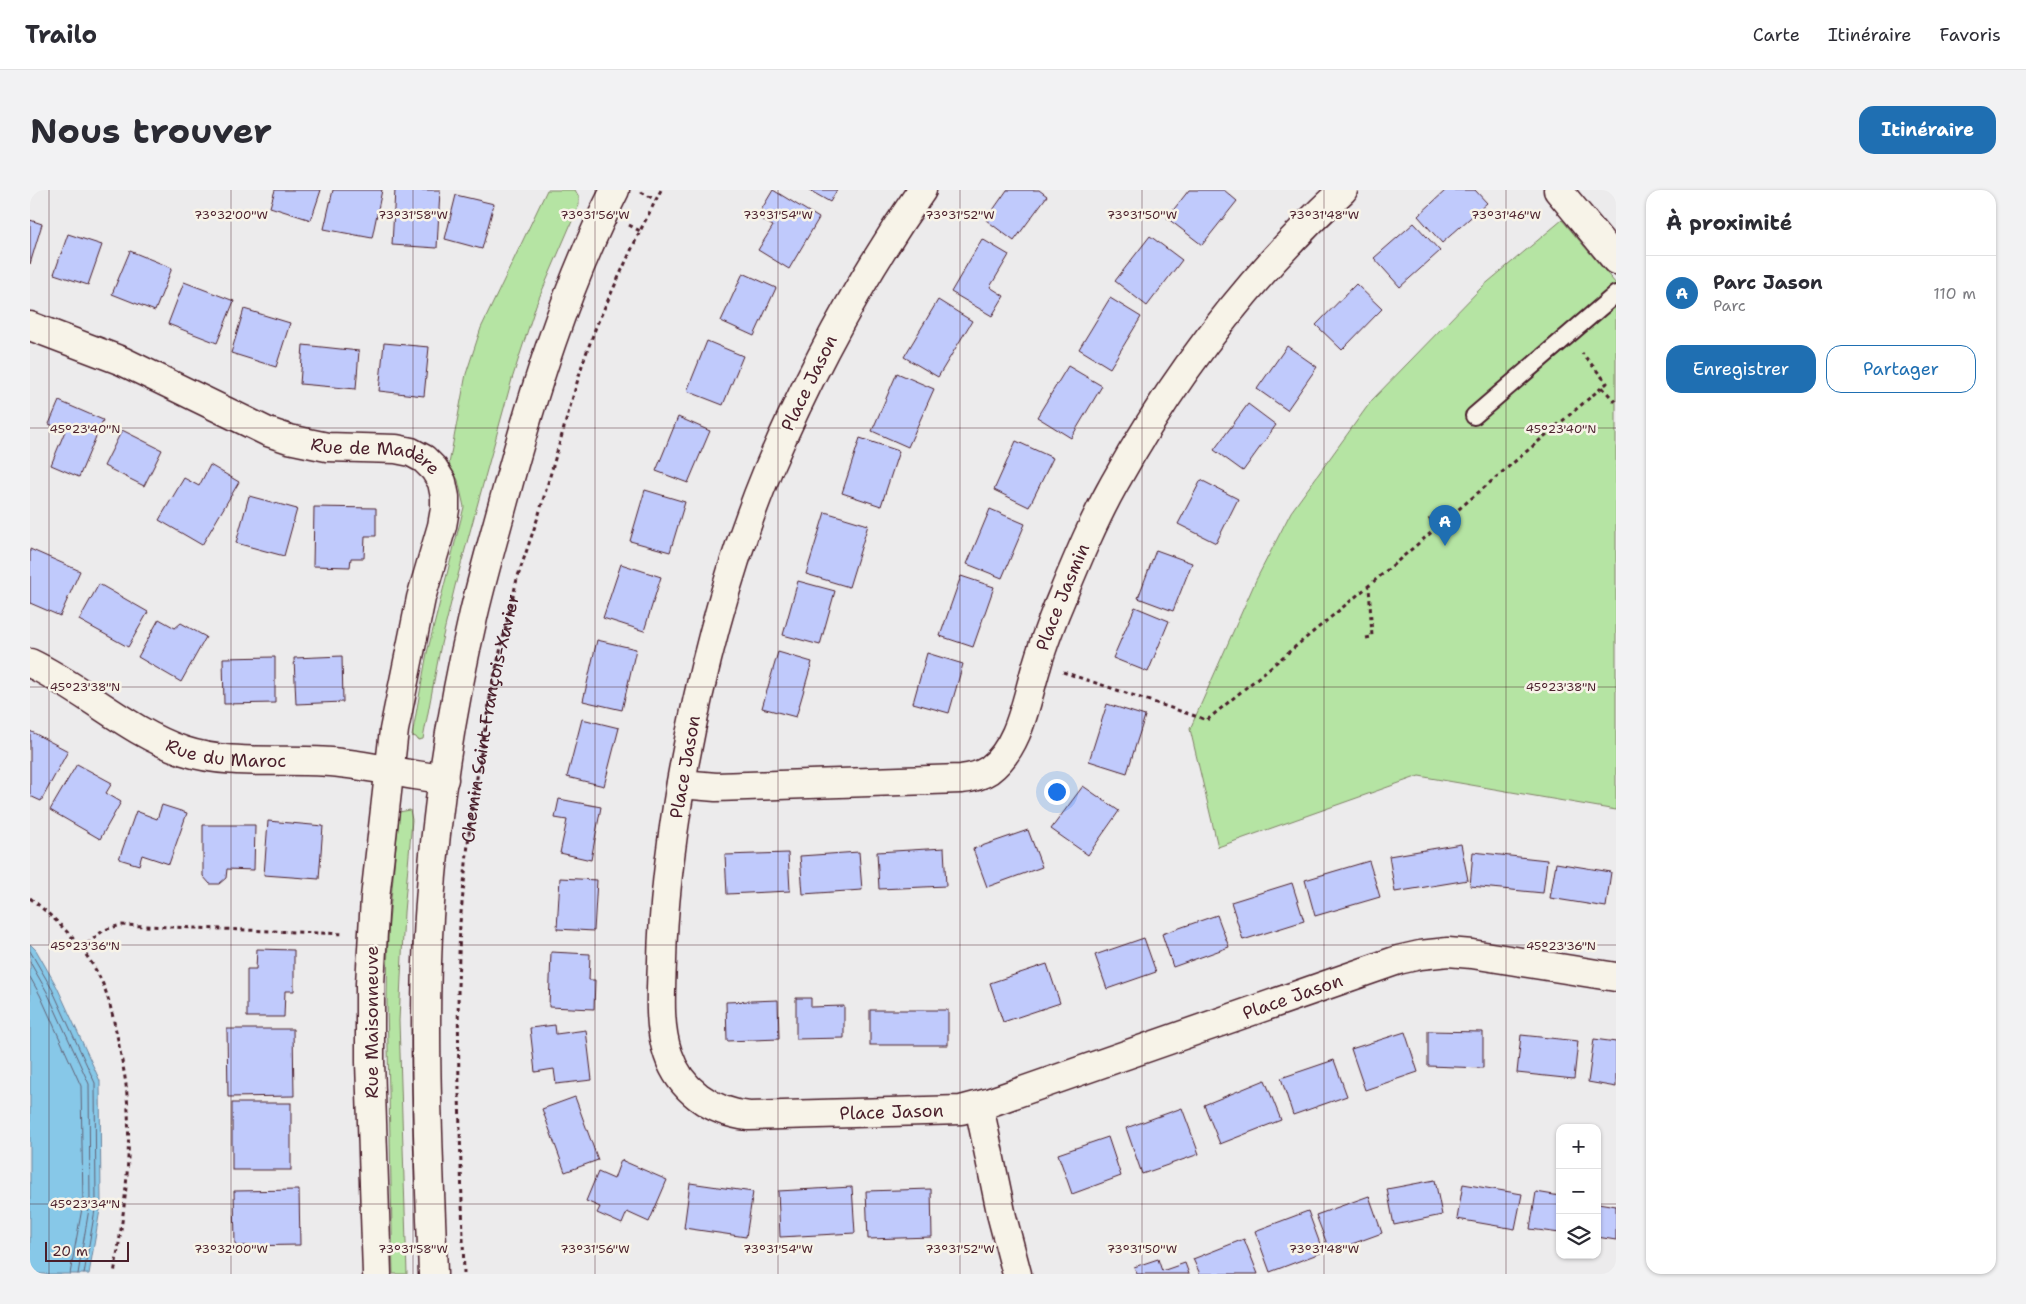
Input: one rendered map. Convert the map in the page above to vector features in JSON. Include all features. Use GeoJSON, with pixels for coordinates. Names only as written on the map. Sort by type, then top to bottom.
{"type":"FeatureCollection","features":[{"type":"Feature","properties":{"kind":"street","name":"Chemin Saint-François-Xavier"},"geometry":{"type":"LineString","coordinates":[[433,1274],[427,1078],[427,971],[433,865],[458,688],[474,611],[521,436],[550,342],[595,229],[615,190]]}},
{"type":"Feature","properties":{"kind":"street","name":"Place Jason"},"geometry":{"type":"LineString","coordinates":[[922,190],[871,266],[807,385],[764,480],[713,636],[694,715],[681,784],[664,913],[661,994],[664,1037],[668,1054],[684,1084],[709,1104],[735,1114],[749,1116],[943,1112],[979,1106],[1398,960],[1420,955],[1448,952],[1472,954],[1616,977]]}},
{"type":"Feature","properties":{"kind":"street","name":"Place Jasmin"},"geometry":{"type":"LineString","coordinates":[[681,784],[716,787],[961,780],[976,777],[989,770],[1000,759],[1015,735],[1055,614],[1098,515],[1131,455],[1189,367],[1238,303],[1297,236],[1343,190]]}},
{"type":"Feature","properties":{"kind":"street"},"geometry":{"type":"LineString","coordinates":[[1558,190],[1616,260]]}},
{"type":"Feature","properties":{"kind":"street","name":"Rue de Madère"},"geometry":{"type":"LineString","coordinates":[[30,326],[122,361],[268,432],[289,439],[327,447],[396,449],[411,452],[424,459],[434,469],[442,482],[445,509],[411,643],[388,770]]}},
{"type":"Feature","properties":{"kind":"street","name":"Rue du Maroc"},"geometry":{"type":"LineString","coordinates":[[30,662],[67,682],[131,725],[185,752],[216,758],[331,762],[444,780]]}},
{"type":"Feature","properties":{"kind":"street","name":"Rue Maisonneuve"},"geometry":{"type":"LineString","coordinates":[[377,1274],[370,1062],[370,984],[374,898],[388,770]]}},
{"type":"Feature","properties":{"kind":"street"},"geometry":{"type":"LineString","coordinates":[[979,1106],[1016,1274]]}},
{"type":"Feature","properties":{"kind":"lane"},"geometry":{"type":"LineString","coordinates":[[1474,416],[1616,294]]}},
{"type":"Feature","properties":{"kind":"path"},"geometry":{"type":"LineString","coordinates":[[637,190],[656,200]]}},
{"type":"Feature","properties":{"kind":"path","name":"Chemin Saint-François-Xavier"},"geometry":{"type":"LineString","coordinates":[[464,1274],[458,987],[460,923],[469,830],[490,695],[517,579],[539,514],[583,362],[598,324],[661,190]]}},
{"type":"Feature","properties":{"kind":"path"},"geometry":{"type":"LineString","coordinates":[[1062,672],[1207,720],[1369,586],[1602,387],[1606,383],[1580,351],[1588,346]]}},
{"type":"Feature","properties":{"kind":"path"},"geometry":{"type":"LineString","coordinates":[[1602,387],[1616,403]]}},
{"type":"Feature","properties":{"kind":"path"},"geometry":{"type":"LineString","coordinates":[[1429,518],[1436,528]]}},
{"type":"Feature","properties":{"kind":"path"},"geometry":{"type":"LineString","coordinates":[[1366,638],[1372,637],[1369,586]]}},
{"type":"Feature","properties":{"kind":"path"},"geometry":{"type":"LineString","coordinates":[[30,898],[60,924],[82,949],[98,976],[108,998],[125,1074],[128,1173],[114,1274]]}},
{"type":"Feature","properties":{"kind":"path"},"geometry":{"type":"LineString","coordinates":[[82,949],[104,930],[121,925],[346,934]]}},
{"type":"Feature","properties":{"kind":"green space"},"geometry":{"type":"Polygon","coordinates":[[[547,190],[575,190],[579,197],[579,205],[536,305],[512,379],[455,586],[441,644],[423,739],[418,740],[412,736],[427,653],[464,507],[458,480],[449,464],[466,374],[481,328],[547,190]]]}},
{"type":"Feature","properties":{"kind":"green space"},"geometry":{"type":"Polygon","coordinates":[[[1562,220],[1616,284],[1616,810],[1419,776],[1218,847],[1190,729],[1256,580],[1291,512],[1372,400],[1482,287],[1562,220]]]}},
{"type":"Feature","properties":{"kind":"green space"},"geometry":{"type":"Polygon","coordinates":[[[410,810],[412,820],[404,912],[399,1021],[407,1274],[393,1274],[387,1003],[388,933],[399,812],[410,810]]]}},
{"type":"Feature","properties":{"kind":"water"},"geometry":{"type":"Polygon","coordinates":[[[30,944],[36,950],[57,987],[100,1081],[101,1204],[89,1274],[30,1274],[30,944]]]}},
{"type":"Feature","properties":{"kind":"building"},"geometry":{"type":"Polygon","coordinates":[[[275,190],[321,190],[311,220],[270,207],[275,190]]]}},
{"type":"Feature","properties":{"kind":"building"},"geometry":{"type":"Polygon","coordinates":[[[333,190],[382,190],[372,238],[324,229],[333,190]]]}},
{"type":"Feature","properties":{"kind":"building"},"geometry":{"type":"Polygon","coordinates":[[[395,190],[440,190],[437,248],[392,245],[395,190]]]}},
{"type":"Feature","properties":{"kind":"building"},"geometry":{"type":"Polygon","coordinates":[[[773,190],[819,218],[789,269],[758,250],[773,226],[757,217],[773,190]]]}},
{"type":"Feature","properties":{"kind":"building"},"geometry":{"type":"Polygon","coordinates":[[[809,190],[837,190],[830,202],[809,190]]]}},
{"type":"Feature","properties":{"kind":"building"},"geometry":{"type":"Polygon","coordinates":[[[1007,190],[1039,190],[1047,196],[1014,241],[986,220],[1007,190]]]}},
{"type":"Feature","properties":{"kind":"building"},"geometry":{"type":"Polygon","coordinates":[[[1189,190],[1224,190],[1237,201],[1202,245],[1167,218],[1189,190]]]}},
{"type":"Feature","properties":{"kind":"building"},"geometry":{"type":"Polygon","coordinates":[[[1446,190],[1475,190],[1487,203],[1442,243],[1418,216],[1446,190]]]}},
{"type":"Feature","properties":{"kind":"building"},"geometry":{"type":"Polygon","coordinates":[[[456,195],[494,204],[482,249],[445,239],[456,195]]]}},
{"type":"Feature","properties":{"kind":"building"},"geometry":{"type":"Polygon","coordinates":[[[30,220],[42,224],[30,264],[30,220]]]}},
{"type":"Feature","properties":{"kind":"building"},"geometry":{"type":"Polygon","coordinates":[[[1414,223],[1440,251],[1400,287],[1374,258],[1414,223]]]}},
{"type":"Feature","properties":{"kind":"building"},"geometry":{"type":"Polygon","coordinates":[[[68,234],[102,245],[88,285],[54,274],[68,234]]]}},
{"type":"Feature","properties":{"kind":"building"},"geometry":{"type":"Polygon","coordinates":[[[1150,236],[1182,260],[1147,306],[1115,281],[1150,236]]]}},
{"type":"Feature","properties":{"kind":"building"},"geometry":{"type":"Polygon","coordinates":[[[982,239],[1009,255],[990,287],[1004,296],[992,316],[951,292],[982,239]]]}},
{"type":"Feature","properties":{"kind":"building"},"geometry":{"type":"Polygon","coordinates":[[[130,251],[172,268],[155,311],[112,294],[130,251]]]}},
{"type":"Feature","properties":{"kind":"building"},"geometry":{"type":"Polygon","coordinates":[[[743,273],[776,288],[754,336],[721,321],[743,273]]]}},
{"type":"Feature","properties":{"kind":"building"},"geometry":{"type":"Polygon","coordinates":[[[184,282],[234,301],[217,343],[168,324],[184,282]]]}},
{"type":"Feature","properties":{"kind":"building"},"geometry":{"type":"Polygon","coordinates":[[[1356,284],[1382,309],[1342,350],[1316,325],[1356,284]]]}},
{"type":"Feature","properties":{"kind":"building"},"geometry":{"type":"Polygon","coordinates":[[[1110,298],[1141,317],[1110,368],[1079,349],[1110,298]]]}},
{"type":"Feature","properties":{"kind":"building"},"geometry":{"type":"Polygon","coordinates":[[[938,300],[972,321],[938,377],[904,357],[938,300]]]}},
{"type":"Feature","properties":{"kind":"building"},"geometry":{"type":"Polygon","coordinates":[[[244,309],[290,323],[276,367],[231,353],[244,309]]]}},
{"type":"Feature","properties":{"kind":"building"},"geometry":{"type":"Polygon","coordinates":[[[707,341],[743,356],[723,405],[687,391],[707,341]]]}},
{"type":"Feature","properties":{"kind":"building"},"geometry":{"type":"Polygon","coordinates":[[[384,343],[429,347],[424,396],[379,391],[384,343]]]}},
{"type":"Feature","properties":{"kind":"building"},"geometry":{"type":"Polygon","coordinates":[[[303,345],[359,351],[356,389],[300,384],[303,345]]]}},
{"type":"Feature","properties":{"kind":"building"},"geometry":{"type":"Polygon","coordinates":[[[1287,346],[1317,367],[1287,410],[1257,389],[1287,346]]]}},
{"type":"Feature","properties":{"kind":"building"},"geometry":{"type":"Polygon","coordinates":[[[1068,366],[1102,386],[1071,438],[1037,417],[1068,366]]]}},
{"type":"Feature","properties":{"kind":"building"},"geometry":{"type":"Polygon","coordinates":[[[897,373],[934,389],[908,447],[872,431],[897,373]]]}},
{"type":"Feature","properties":{"kind":"building"},"geometry":{"type":"Polygon","coordinates":[[[59,401],[103,420],[79,477],[51,465],[65,431],[49,424],[59,401]]]}},
{"type":"Feature","properties":{"kind":"building"},"geometry":{"type":"Polygon","coordinates":[[[1248,404],[1276,425],[1243,471],[1214,450],[1248,404]]]}},
{"type":"Feature","properties":{"kind":"building"},"geometry":{"type":"Polygon","coordinates":[[[678,417],[710,431],[688,483],[656,471],[678,417]]]}},
{"type":"Feature","properties":{"kind":"building"},"geometry":{"type":"Polygon","coordinates":[[[122,430],[162,450],[144,486],[104,466],[122,430]]]}},
{"type":"Feature","properties":{"kind":"building"},"geometry":{"type":"Polygon","coordinates":[[[860,438],[899,451],[881,506],[842,493],[860,438]]]}},
{"type":"Feature","properties":{"kind":"building"},"geometry":{"type":"Polygon","coordinates":[[[1016,441],[1053,458],[1029,507],[994,490],[1016,441]]]}},
{"type":"Feature","properties":{"kind":"building"},"geometry":{"type":"Polygon","coordinates":[[[210,465],[239,482],[202,545],[159,520],[184,478],[199,486],[210,465]]]}},
{"type":"Feature","properties":{"kind":"building"},"geometry":{"type":"Polygon","coordinates":[[[1201,480],[1238,499],[1216,543],[1178,524],[1201,480]]]}},
{"type":"Feature","properties":{"kind":"building"},"geometry":{"type":"Polygon","coordinates":[[[645,490],[685,502],[670,552],[630,541],[645,490]]]}},
{"type":"Feature","properties":{"kind":"building"},"geometry":{"type":"Polygon","coordinates":[[[249,496],[297,509],[284,556],[236,543],[249,496]]]}},
{"type":"Feature","properties":{"kind":"building"},"geometry":{"type":"Polygon","coordinates":[[[314,507],[376,508],[376,536],[365,536],[364,558],[351,558],[350,567],[313,566],[314,507]]]}},
{"type":"Feature","properties":{"kind":"building"},"geometry":{"type":"Polygon","coordinates":[[[990,509],[1025,524],[1002,578],[967,564],[990,509]]]}},
{"type":"Feature","properties":{"kind":"building"},"geometry":{"type":"Polygon","coordinates":[[[825,512],[868,525],[849,587],[806,574],[825,512]]]}},
{"type":"Feature","properties":{"kind":"building"},"geometry":{"type":"Polygon","coordinates":[[[30,549],[80,571],[60,616],[30,603],[30,549]]]}},
{"type":"Feature","properties":{"kind":"building"},"geometry":{"type":"Polygon","coordinates":[[[1156,550],[1192,563],[1173,611],[1138,598],[1156,550]]]}},
{"type":"Feature","properties":{"kind":"building"},"geometry":{"type":"Polygon","coordinates":[[[621,564],[661,577],[644,631],[603,618],[621,564]]]}},
{"type":"Feature","properties":{"kind":"building"},"geometry":{"type":"Polygon","coordinates":[[[961,576],[994,587],[973,647],[940,636],[961,576]]]}},
{"type":"Feature","properties":{"kind":"building"},"geometry":{"type":"Polygon","coordinates":[[[798,581],[835,591],[820,645],[783,635],[798,581]]]}},
{"type":"Feature","properties":{"kind":"building"},"geometry":{"type":"Polygon","coordinates":[[[99,584],[148,612],[128,647],[79,620],[99,584]]]}},
{"type":"Feature","properties":{"kind":"building"},"geometry":{"type":"Polygon","coordinates":[[[1135,607],[1169,621],[1148,672],[1113,658],[1135,607]]]}},
{"type":"Feature","properties":{"kind":"building"},"geometry":{"type":"Polygon","coordinates":[[[159,619],[175,628],[181,623],[206,637],[181,682],[138,657],[159,619]]]}},
{"type":"Feature","properties":{"kind":"building"},"geometry":{"type":"Polygon","coordinates":[[[597,640],[636,649],[622,710],[583,701],[597,640]]]}},
{"type":"Feature","properties":{"kind":"building"},"geometry":{"type":"Polygon","coordinates":[[[778,652],[812,662],[796,717],[762,708],[778,652]]]}},
{"type":"Feature","properties":{"kind":"building"},"geometry":{"type":"Polygon","coordinates":[[[927,653],[963,664],[949,713],[913,703],[927,653]]]}},
{"type":"Feature","properties":{"kind":"building"},"geometry":{"type":"Polygon","coordinates":[[[342,656],[343,702],[296,704],[294,658],[342,656]]]}},
{"type":"Feature","properties":{"kind":"building"},"geometry":{"type":"Polygon","coordinates":[[[275,657],[275,703],[224,704],[223,658],[275,657]]]}},
{"type":"Feature","properties":{"kind":"building"},"geometry":{"type":"Polygon","coordinates":[[[1107,704],[1145,716],[1127,773],[1089,761],[1107,704]]]}},
{"type":"Feature","properties":{"kind":"building"},"geometry":{"type":"Polygon","coordinates":[[[582,719],[619,728],[604,786],[567,777],[582,719]]]}},
{"type":"Feature","properties":{"kind":"building"},"geometry":{"type":"Polygon","coordinates":[[[30,731],[68,751],[41,801],[30,796],[30,731]]]}},
{"type":"Feature","properties":{"kind":"building"},"geometry":{"type":"Polygon","coordinates":[[[77,764],[112,783],[106,793],[121,802],[100,839],[50,810],[77,764]]]}},
{"type":"Feature","properties":{"kind":"building"},"geometry":{"type":"Polygon","coordinates":[[[1083,786],[1119,811],[1088,855],[1051,829],[1083,786]]]}},
{"type":"Feature","properties":{"kind":"building"},"geometry":{"type":"Polygon","coordinates":[[[559,799],[601,807],[591,860],[560,853],[567,820],[555,818],[559,799]]]}},
{"type":"Feature","properties":{"kind":"building"},"geometry":{"type":"Polygon","coordinates":[[[162,805],[187,813],[169,864],[142,855],[139,865],[119,859],[136,811],[157,819],[162,805]]]}},
{"type":"Feature","properties":{"kind":"building"},"geometry":{"type":"Polygon","coordinates":[[[268,821],[323,826],[319,879],[264,875],[268,821]]]}},
{"type":"Feature","properties":{"kind":"building"},"geometry":{"type":"Polygon","coordinates":[[[203,825],[255,825],[254,870],[227,869],[226,878],[219,884],[210,884],[203,876],[203,825]]]}},
{"type":"Feature","properties":{"kind":"building"},"geometry":{"type":"Polygon","coordinates":[[[1028,830],[1042,867],[987,887],[973,849],[1028,830]]]}},
{"type":"Feature","properties":{"kind":"building"},"geometry":{"type":"Polygon","coordinates":[[[1461,844],[1468,880],[1395,892],[1389,856],[1461,844]]]}},
{"type":"Feature","properties":{"kind":"building"},"geometry":{"type":"Polygon","coordinates":[[[944,848],[946,886],[879,889],[877,852],[944,848]]]}},
{"type":"Feature","properties":{"kind":"building"},"geometry":{"type":"Polygon","coordinates":[[[859,852],[862,890],[803,894],[800,856],[859,852]]]}},
{"type":"Feature","properties":{"kind":"building"},"geometry":{"type":"Polygon","coordinates":[[[1473,852],[1547,860],[1543,893],[1470,886],[1473,852]]]}},
{"type":"Feature","properties":{"kind":"building"},"geometry":{"type":"Polygon","coordinates":[[[788,853],[790,891],[727,894],[725,855],[788,853]]]}},
{"type":"Feature","properties":{"kind":"building"},"geometry":{"type":"Polygon","coordinates":[[[1369,861],[1380,897],[1315,916],[1305,880],[1369,861]]]}},
{"type":"Feature","properties":{"kind":"building"},"geometry":{"type":"Polygon","coordinates":[[[1556,863],[1611,872],[1606,907],[1550,898],[1556,863]]]}},
{"type":"Feature","properties":{"kind":"building"},"geometry":{"type":"Polygon","coordinates":[[[560,878],[597,880],[594,931],[557,929],[560,878]]]}},
{"type":"Feature","properties":{"kind":"building"},"geometry":{"type":"Polygon","coordinates":[[[1292,883],[1304,921],[1243,940],[1231,902],[1292,883]]]}},
{"type":"Feature","properties":{"kind":"building"},"geometry":{"type":"Polygon","coordinates":[[[1217,915],[1229,947],[1173,967],[1162,934],[1217,915]]]}},
{"type":"Feature","properties":{"kind":"building"},"geometry":{"type":"Polygon","coordinates":[[[1144,938],[1156,972],[1107,989],[1095,955],[1144,938]]]}},
{"type":"Feature","properties":{"kind":"building"},"geometry":{"type":"Polygon","coordinates":[[[257,949],[294,950],[294,991],[285,991],[284,1017],[247,1017],[247,969],[256,969],[257,949]]]}},
{"type":"Feature","properties":{"kind":"building"},"geometry":{"type":"Polygon","coordinates":[[[551,952],[590,954],[589,980],[595,980],[594,1009],[549,1007],[551,952]]]}},
{"type":"Feature","properties":{"kind":"building"},"geometry":{"type":"Polygon","coordinates":[[[1047,964],[1060,1003],[1003,1022],[990,983],[1047,964]]]}},
{"type":"Feature","properties":{"kind":"building"},"geometry":{"type":"Polygon","coordinates":[[[796,998],[811,998],[811,1007],[844,1006],[844,1038],[796,1039],[796,998]]]}},
{"type":"Feature","properties":{"kind":"building"},"geometry":{"type":"Polygon","coordinates":[[[778,1000],[779,1039],[727,1041],[726,1002],[778,1000]]]}},
{"type":"Feature","properties":{"kind":"building"},"geometry":{"type":"Polygon","coordinates":[[[870,1010],[948,1010],[948,1045],[870,1045],[870,1010]]]}},
{"type":"Feature","properties":{"kind":"building"},"geometry":{"type":"Polygon","coordinates":[[[555,1025],[556,1034],[586,1030],[592,1080],[556,1084],[554,1069],[535,1072],[530,1028],[555,1025]]]}},
{"type":"Feature","properties":{"kind":"building"},"geometry":{"type":"Polygon","coordinates":[[[227,1029],[293,1029],[294,1096],[228,1097],[227,1029]]]}},
{"type":"Feature","properties":{"kind":"building"},"geometry":{"type":"Polygon","coordinates":[[[1428,1031],[1483,1032],[1483,1068],[1428,1066],[1428,1031]]]}},
{"type":"Feature","properties":{"kind":"building"},"geometry":{"type":"Polygon","coordinates":[[[1405,1032],[1418,1072],[1365,1090],[1351,1049],[1405,1032]]]}},
{"type":"Feature","properties":{"kind":"building"},"geometry":{"type":"Polygon","coordinates":[[[1521,1035],[1578,1041],[1574,1079],[1517,1073],[1521,1035]]]}},
{"type":"Feature","properties":{"kind":"building"},"geometry":{"type":"Polygon","coordinates":[[[1594,1039],[1616,1042],[1616,1087],[1588,1082],[1594,1039]]]}},
{"type":"Feature","properties":{"kind":"building"},"geometry":{"type":"Polygon","coordinates":[[[1334,1060],[1347,1096],[1293,1115],[1281,1078],[1334,1060]]]}},
{"type":"Feature","properties":{"kind":"building"},"geometry":{"type":"Polygon","coordinates":[[[1265,1080],[1281,1120],[1220,1144],[1204,1105],[1265,1080]]]}},
{"type":"Feature","properties":{"kind":"building"},"geometry":{"type":"Polygon","coordinates":[[[575,1097],[598,1160],[565,1172],[542,1109],[575,1097]]]}},
{"type":"Feature","properties":{"kind":"building"},"geometry":{"type":"Polygon","coordinates":[[[232,1103],[291,1103],[291,1170],[232,1170],[232,1103]]]}},
{"type":"Feature","properties":{"kind":"building"},"geometry":{"type":"Polygon","coordinates":[[[1182,1108],[1199,1154],[1142,1174],[1126,1128],[1182,1108]]]}},
{"type":"Feature","properties":{"kind":"building"},"geometry":{"type":"Polygon","coordinates":[[[1108,1137],[1121,1176],[1072,1194],[1058,1154],[1108,1137]]]}},
{"type":"Feature","properties":{"kind":"building"},"geometry":{"type":"Polygon","coordinates":[[[621,1160],[667,1180],[649,1222],[627,1212],[622,1224],[597,1213],[600,1207],[586,1201],[598,1172],[614,1179],[621,1160]]]}},
{"type":"Feature","properties":{"kind":"building"},"geometry":{"type":"Polygon","coordinates":[[[1435,1180],[1442,1215],[1394,1225],[1387,1189],[1435,1180]]]}},
{"type":"Feature","properties":{"kind":"building"},"geometry":{"type":"Polygon","coordinates":[[[690,1183],[753,1192],[746,1237],[684,1228],[690,1183]]]}},
{"type":"Feature","properties":{"kind":"building"},"geometry":{"type":"Polygon","coordinates":[[[1463,1184],[1522,1194],[1515,1229],[1457,1219],[1463,1184]]]}},
{"type":"Feature","properties":{"kind":"building"},"geometry":{"type":"Polygon","coordinates":[[[852,1187],[855,1233],[780,1237],[778,1191],[852,1187]]]}},
{"type":"Feature","properties":{"kind":"building"},"geometry":{"type":"Polygon","coordinates":[[[931,1189],[932,1237],[868,1239],[866,1191],[931,1189]]]}},
{"type":"Feature","properties":{"kind":"building"},"geometry":{"type":"Polygon","coordinates":[[[299,1190],[300,1245],[235,1246],[234,1191],[299,1190]]]}},
{"type":"Feature","properties":{"kind":"building"},"geometry":{"type":"Polygon","coordinates":[[[1536,1192],[1556,1195],[1556,1232],[1530,1229],[1536,1192]]]}},
{"type":"Feature","properties":{"kind":"building"},"geometry":{"type":"Polygon","coordinates":[[[1369,1196],[1382,1233],[1330,1252],[1316,1215],[1369,1196]]]}},
{"type":"Feature","properties":{"kind":"building"},"geometry":{"type":"Polygon","coordinates":[[[1601,1204],[1616,1206],[1616,1240],[1601,1238],[1601,1204]]]}},
{"type":"Feature","properties":{"kind":"building"},"geometry":{"type":"Polygon","coordinates":[[[1308,1211],[1323,1252],[1270,1272],[1255,1231],[1308,1211]]]}},
{"type":"Feature","properties":{"kind":"building"},"geometry":{"type":"Polygon","coordinates":[[[1244,1239],[1258,1274],[1200,1274],[1193,1259],[1244,1239]]]}},
{"type":"Feature","properties":{"kind":"building"},"geometry":{"type":"Polygon","coordinates":[[[1158,1259],[1162,1271],[1185,1263],[1189,1274],[1137,1274],[1134,1267],[1158,1259]]]}},
{"type":"Feature","properties":{"kind":"place","name":"Parc Jason"},"geometry":{"type":"Point","coordinates":[1445,546]}}]}
